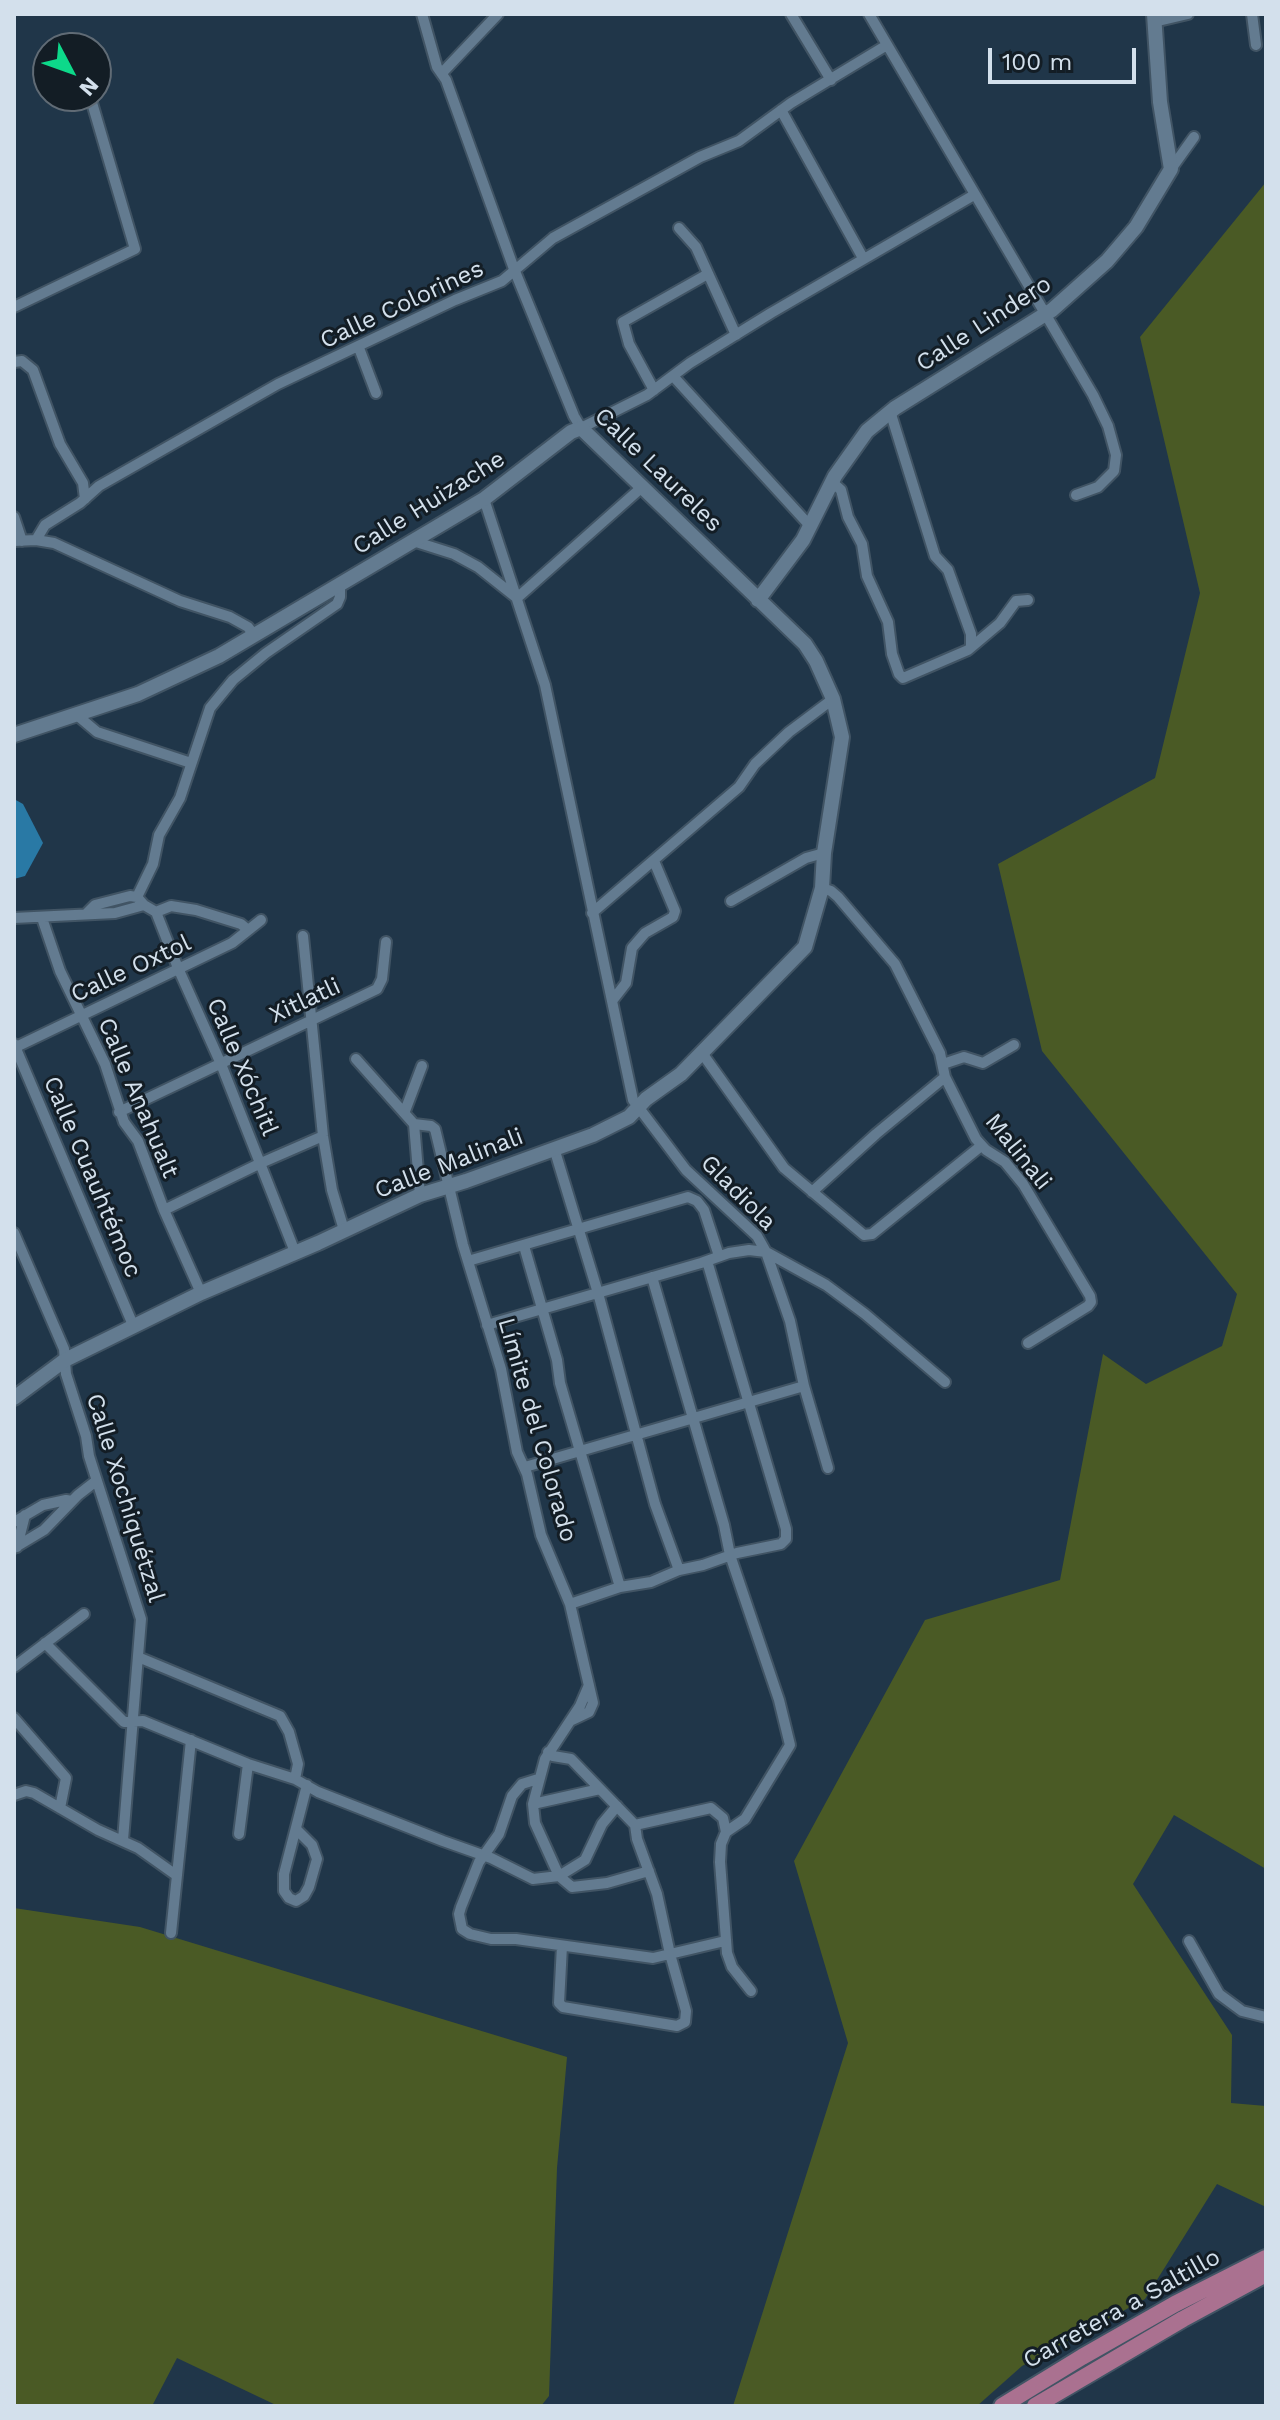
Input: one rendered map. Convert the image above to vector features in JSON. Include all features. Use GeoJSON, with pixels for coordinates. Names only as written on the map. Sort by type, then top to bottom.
{"type":"FeatureCollection","features":[{"type":"Feature","properties":{"kind":"main road","name":"Carretera a Saltillo"},"geometry":{"type":"LineString","coordinates":[[1002,2406],[1175,2304],[1266,2258]]}},
{"type":"Feature","properties":{"kind":"main road","name":"Carretera a Saltillo"},"geometry":{"type":"LineString","coordinates":[[1035,2406],[1266,2274]]}},
{"type":"Feature","properties":{"kind":"street","name":"Calle Laureles"},"geometry":{"type":"LineString","coordinates":[[422,14],[437,67],[468,138],[514,269],[581,428],[805,644],[821,669],[842,730],[842,747],[824,853],[822,888]]}},
{"type":"Feature","properties":{"kind":"street"},"geometry":{"type":"LineString","coordinates":[[442,73],[498,14]]}},
{"type":"Feature","properties":{"kind":"street"},"geometry":{"type":"LineString","coordinates":[[791,14],[831,80]]}},
{"type":"Feature","properties":{"kind":"street"},"geometry":{"type":"LineString","coordinates":[[869,14],[1093,395],[1111,432],[1117,465],[1105,482],[1076,495]]}},
{"type":"Feature","properties":{"kind":"street"},"geometry":{"type":"LineString","coordinates":[[1171,169],[1160,102],[1154,18],[1188,14]]}},
{"type":"Feature","properties":{"kind":"street"},"geometry":{"type":"LineString","coordinates":[[1252,14],[1256,45]]}},
{"type":"Feature","properties":{"kind":"street","name":"Calle Colorines"},"geometry":{"type":"LineString","coordinates":[[36,540],[45,525],[99,486],[278,384],[502,281],[553,238],[700,157],[739,141],[781,110],[887,45]]}},
{"type":"Feature","properties":{"kind":"street"},"geometry":{"type":"LineString","coordinates":[[781,110],[863,258]]}},
{"type":"Feature","properties":{"kind":"street"},"geometry":{"type":"LineString","coordinates":[[14,307],[135,249],[95,112]]}},
{"type":"Feature","properties":{"kind":"street"},"geometry":{"type":"LineString","coordinates":[[1171,169],[1194,137]]}},
{"type":"Feature","properties":{"kind":"street","name":"Calle Lindero"},"geometry":{"type":"LineString","coordinates":[[758,600],[811,527],[832,482],[861,438],[890,411],[1044,316],[1089,278],[1129,236],[1171,169]]}},
{"type":"Feature","properties":{"kind":"street","name":"Calle Huizache"},"geometry":{"type":"LineString","coordinates":[[14,735],[163,685],[254,635],[484,499],[571,432],[654,390],[736,335],[974,195]]}},
{"type":"Feature","properties":{"kind":"street"},"geometry":{"type":"LineString","coordinates":[[679,228],[696,247],[706,275],[736,335]]}},
{"type":"Feature","properties":{"kind":"street"},"geometry":{"type":"LineString","coordinates":[[654,390],[629,344],[623,322],[706,275]]}},
{"type":"Feature","properties":{"kind":"street"},"geometry":{"type":"LineString","coordinates":[[359,348],[376,393]]}},
{"type":"Feature","properties":{"kind":"street"},"geometry":{"type":"LineString","coordinates":[[14,362],[22,361],[33,370],[60,444],[83,483],[85,499]]}},
{"type":"Feature","properties":{"kind":"street"},"geometry":{"type":"LineString","coordinates":[[673,376],[811,527]]}},
{"type":"Feature","properties":{"kind":"street"},"geometry":{"type":"LineString","coordinates":[[890,411],[935,556],[948,570],[971,634],[971,647]]}},
{"type":"Feature","properties":{"kind":"street"},"geometry":{"type":"LineString","coordinates":[[832,482],[841,490],[848,517],[862,544],[867,576],[888,622],[892,654],[901,676],[909,678],[971,647],[1000,623],[1016,601],[1028,600]]}},
{"type":"Feature","properties":{"kind":"street"},"geometry":{"type":"LineString","coordinates":[[517,598],[641,488]]}},
{"type":"Feature","properties":{"kind":"street"},"geometry":{"type":"LineString","coordinates":[[484,499],[545,685],[631,1094],[637,1108]]}},
{"type":"Feature","properties":{"kind":"street"},"geometry":{"type":"LineString","coordinates":[[14,517],[18,541],[54,543],[180,601],[230,617],[248,627],[254,635]]}},
{"type":"Feature","properties":{"kind":"street"},"geometry":{"type":"LineString","coordinates":[[413,541],[454,554],[478,567],[517,598]]}},
{"type":"Feature","properties":{"kind":"street"},"geometry":{"type":"LineString","coordinates":[[14,918],[115,913],[141,901],[159,835],[180,798],[201,728],[214,702],[233,680],[266,653],[337,604],[340,584]]}},
{"type":"Feature","properties":{"kind":"street"},"geometry":{"type":"LineString","coordinates":[[592,913],[739,787],[755,764],[789,732],[833,699]]}},
{"type":"Feature","properties":{"kind":"street"},"geometry":{"type":"LineString","coordinates":[[78,716],[97,732],[191,763]]}},
{"type":"Feature","properties":{"kind":"street"},"geometry":{"type":"LineString","coordinates":[[731,901],[806,858],[824,853]]}},
{"type":"Feature","properties":{"kind":"street"},"geometry":{"type":"LineString","coordinates":[[612,1001],[626,983],[632,948],[645,933],[673,917],[675,911],[654,861]]}},
{"type":"Feature","properties":{"kind":"street","name":"Calle Malinali"},"geometry":{"type":"LineString","coordinates":[[14,1398],[65,1360],[201,1293],[420,1195],[619,1123],[681,1074],[805,947],[822,888]]}},
{"type":"Feature","properties":{"kind":"street","name":"Malinali"},"geometry":{"type":"LineString","coordinates":[[822,888],[838,897],[895,964],[940,1053],[945,1077],[981,1146],[1005,1162],[1023,1184],[1091,1299],[1088,1306],[1028,1343]]}},
{"type":"Feature","properties":{"kind":"street"},"geometry":{"type":"LineString","coordinates":[[141,901],[156,912],[171,906],[196,910],[241,924],[248,930]]}},
{"type":"Feature","properties":{"kind":"street","name":"Calle Xóchitl"},"geometry":{"type":"LineString","coordinates":[[156,912],[221,1064],[295,1252]]}},
{"type":"Feature","properties":{"kind":"street","name":"Calle Anahualt"},"geometry":{"type":"LineString","coordinates":[[42,918],[60,971],[105,1064],[119,1112],[138,1141],[164,1210],[201,1293]]}},
{"type":"Feature","properties":{"kind":"street","name":"Calle Oxtol"},"geometry":{"type":"LineString","coordinates":[[14,1046],[232,943],[261,920]]}},
{"type":"Feature","properties":{"kind":"street"},"geometry":{"type":"LineString","coordinates":[[303,936],[323,1136],[332,1190],[344,1230]]}},
{"type":"Feature","properties":{"kind":"street","name":"Xitlatli"},"geometry":{"type":"LineString","coordinates":[[119,1112],[377,989],[382,979],[386,942]]}},
{"type":"Feature","properties":{"kind":"street"},"geometry":{"type":"LineString","coordinates":[[943,1064],[964,1057],[983,1063],[1014,1045]]}},
{"type":"Feature","properties":{"kind":"street","name":"Calle Cuauhtémoc"},"geometry":{"type":"LineString","coordinates":[[14,1046],[133,1325]]}},
{"type":"Feature","properties":{"kind":"street"},"geometry":{"type":"LineString","coordinates":[[702,1053],[784,1168],[867,1236],[981,1146]]}},
{"type":"Feature","properties":{"kind":"street"},"geometry":{"type":"LineString","coordinates":[[356,1059],[414,1124],[420,1195]]}},
{"type":"Feature","properties":{"kind":"street"},"geometry":{"type":"LineString","coordinates":[[405,1111],[422,1066]]}},
{"type":"Feature","properties":{"kind":"street"},"geometry":{"type":"LineString","coordinates":[[812,1192],[945,1077]]}},
{"type":"Feature","properties":{"kind":"street","name":"Gladiola"},"geometry":{"type":"LineString","coordinates":[[637,1108],[686,1170],[757,1236],[766,1252],[815,1278],[865,1314],[945,1382]]}},
{"type":"Feature","properties":{"kind":"street","name":"Límite del Colorado"},"geometry":{"type":"LineString","coordinates":[[414,1124],[434,1128],[468,1261],[501,1369],[517,1452],[525,1467],[541,1535],[570,1604],[593,1698],[592,1708],[570,1721],[548,1752]]}},
{"type":"Feature","properties":{"kind":"street"},"geometry":{"type":"LineString","coordinates":[[164,1210],[323,1136]]}},
{"type":"Feature","properties":{"kind":"street"},"geometry":{"type":"LineString","coordinates":[[554,1148],[598,1293],[655,1504],[679,1570]]}},
{"type":"Feature","properties":{"kind":"street"},"geometry":{"type":"LineString","coordinates":[[693,1198],[702,1185]]}},
{"type":"Feature","properties":{"kind":"street"},"geometry":{"type":"LineString","coordinates":[[468,1261],[681,1198],[693,1198]]}},
{"type":"Feature","properties":{"kind":"street"},"geometry":{"type":"LineString","coordinates":[[693,1198],[706,1214],[719,1256]]}},
{"type":"Feature","properties":{"kind":"street","name":"Calle Xochiquétzal"},"geometry":{"type":"LineString","coordinates":[[14,1233],[64,1349],[66,1374],[86,1436],[96,1481],[139,1610],[142,1628],[123,1840]]}},
{"type":"Feature","properties":{"kind":"street"},"geometry":{"type":"LineString","coordinates":[[524,1246],[557,1360],[560,1383],[620,1587]]}},
{"type":"Feature","properties":{"kind":"street"},"geometry":{"type":"LineString","coordinates":[[487,1325],[739,1250],[766,1252],[790,1321],[804,1386],[828,1468]]}},
{"type":"Feature","properties":{"kind":"street"},"geometry":{"type":"LineString","coordinates":[[570,1604],[620,1587],[651,1582],[730,1555],[781,1544],[786,1536],[707,1261]]}},
{"type":"Feature","properties":{"kind":"street"},"geometry":{"type":"LineString","coordinates":[[652,1277],[730,1555],[779,1700],[790,1745],[745,1819],[726,1832],[721,1844],[725,1941],[729,1961],[751,1991]]}},
{"type":"Feature","properties":{"kind":"street"},"geometry":{"type":"LineString","coordinates":[[525,1467],[804,1386]]}},
{"type":"Feature","properties":{"kind":"street"},"geometry":{"type":"LineString","coordinates":[[16,1548],[44,1530],[96,1481]]}},
{"type":"Feature","properties":{"kind":"street"},"geometry":{"type":"LineString","coordinates":[[14,1522],[43,1505],[72,1501]]}},
{"type":"Feature","properties":{"kind":"street"},"geometry":{"type":"LineString","coordinates":[[16,1548],[25,1515]]}},
{"type":"Feature","properties":{"kind":"street"},"geometry":{"type":"LineString","coordinates":[[14,1667],[84,1614]]}},
{"type":"Feature","properties":{"kind":"street"},"geometry":{"type":"LineString","coordinates":[[45,1643],[121,1719],[143,1721],[248,1764],[295,1779],[423,1834],[483,1855],[533,1879],[559,1876],[587,1857],[597,1832],[617,1806]]}},
{"type":"Feature","properties":{"kind":"street"},"geometry":{"type":"LineString","coordinates":[[138,1657],[280,1716],[289,1732],[298,1764],[295,1779]]}},
{"type":"Feature","properties":{"kind":"street"},"geometry":{"type":"LineString","coordinates":[[14,1718],[66,1778],[60,1808]]}},
{"type":"Feature","properties":{"kind":"street"},"geometry":{"type":"LineString","coordinates":[[171,1933],[191,1740]]}},
{"type":"Feature","properties":{"kind":"street"},"geometry":{"type":"LineString","coordinates":[[562,1946],[559,2003],[563,2007],[680,2026],[685,2022],[686,2011],[657,1894],[635,1825],[571,1759],[548,1752],[533,1804],[535,1823],[559,1876],[572,1887],[607,1883],[649,1871]]}},
{"type":"Feature","properties":{"kind":"street"},"geometry":{"type":"LineString","coordinates":[[239,1834],[248,1764]]}},
{"type":"Feature","properties":{"kind":"street"},"geometry":{"type":"LineString","coordinates":[[538,1779],[522,1784],[514,1792],[499,1834],[483,1855],[460,1911],[462,1929],[483,1938],[516,1939],[653,1958],[725,1941]]}},
{"type":"Feature","properties":{"kind":"street"},"geometry":{"type":"LineString","coordinates":[[297,1830],[312,1845],[317,1859],[309,1887],[304,1896],[296,1901],[289,1898],[283,1887],[288,1852],[297,1830],[307,1785]]}},
{"type":"Feature","properties":{"kind":"street"},"geometry":{"type":"LineString","coordinates":[[533,1804],[600,1789]]}},
{"type":"Feature","properties":{"kind":"street"},"geometry":{"type":"LineString","coordinates":[[14,1795],[29,1791],[98,1830],[149,1854],[176,1875]]}},
{"type":"Feature","properties":{"kind":"street"},"geometry":{"type":"LineString","coordinates":[[635,1825],[711,1808],[723,1818],[726,1832]]}},
{"type":"Feature","properties":{"kind":"street"},"geometry":{"type":"LineString","coordinates":[[1189,1941],[1219,1994],[1242,2011],[1266,2017]]}},
{"type":"Feature","properties":{"kind":"green space"},"geometry":{"type":"Polygon","coordinates":[[[1266,182],[1266,1869],[1174,1815],[1133,1884],[1232,2035],[1231,2103],[1266,2106],[1266,2207],[1217,2184],[1145,2299],[1022,2366],[977,2406],[733,2406],[848,2043],[794,1861],[925,1620],[1060,1580],[1103,1354],[1146,1384],[1222,1346],[1237,1294],[1042,1051],[998,864],[1155,778],[1200,593],[1140,337],[1266,182]]]}},
{"type":"Feature","properties":{"kind":"green space"},"geometry":{"type":"Polygon","coordinates":[[[14,1908],[140,1927],[567,2057],[557,2168],[549,2396],[541,2406],[278,2406],[177,2358],[152,2406],[14,2406],[14,1908]]]}},
{"type":"Feature","properties":{"kind":"water"},"geometry":{"type":"Polygon","coordinates":[[[14,799],[23,804],[43,843],[25,876],[14,879],[14,799]]]}}]}
